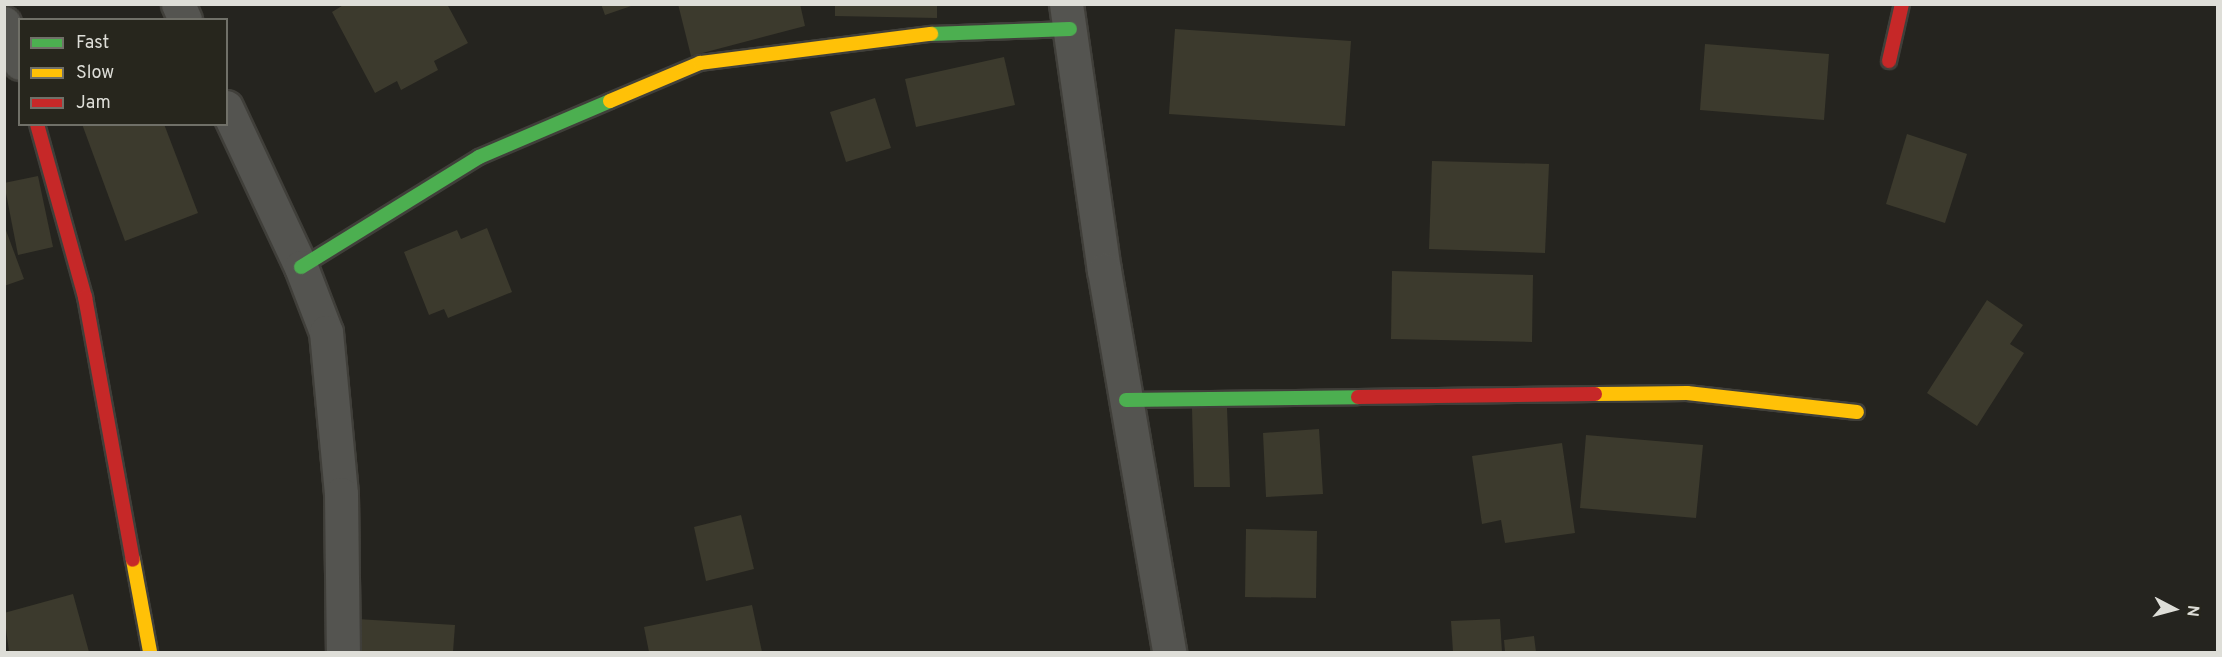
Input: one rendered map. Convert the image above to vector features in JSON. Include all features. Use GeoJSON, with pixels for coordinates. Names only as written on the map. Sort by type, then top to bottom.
{"type":"FeatureCollection","features":[{"type":"Feature","properties":{"kind":"street"},"geometry":{"type":"LineString","coordinates":[[178,4],[185,18]]}},
{"type":"Feature","properties":{"kind":"street"},"geometry":{"type":"LineString","coordinates":[[1889,61],[1902,4]]}},
{"type":"Feature","properties":{"kind":"street"},"geometry":{"type":"LineString","coordinates":[[301,267],[479,157],[700,63],[1068,17],[1126,400],[1169,652]]}},
{"type":"Feature","properties":{"kind":"street"},"geometry":{"type":"LineString","coordinates":[[4,22],[18,58]]}},
{"type":"Feature","properties":{"kind":"street"},"geometry":{"type":"LineString","coordinates":[[228,111],[301,267],[326,332],[341,494],[343,652]]}},
{"type":"Feature","properties":{"kind":"street"},"geometry":{"type":"LineString","coordinates":[[38,126],[85,297],[150,652]]}},
{"type":"Feature","properties":{"kind":"street"},"geometry":{"type":"LineString","coordinates":[[1126,400],[1687,393],[1857,412]]}},
{"type":"Feature","properties":{"kind":"building"},"geometry":{"type":"Polygon","coordinates":[[[345,4],[447,4],[468,43],[434,61],[438,70],[401,90],[397,81],[375,93],[332,12],[345,4]]]}},
{"type":"Feature","properties":{"kind":"building"},"geometry":{"type":"Polygon","coordinates":[[[601,4],[634,4],[634,5],[605,15],[601,4]]]}},
{"type":"Feature","properties":{"kind":"building"},"geometry":{"type":"Polygon","coordinates":[[[678,4],[800,4],[805,26],[691,56],[678,4]]]}},
{"type":"Feature","properties":{"kind":"building"},"geometry":{"type":"Polygon","coordinates":[[[835,4],[937,4],[937,18],[835,16],[835,4]]]}},
{"type":"Feature","properties":{"kind":"building"},"geometry":{"type":"Polygon","coordinates":[[[1175,29],[1351,41],[1345,126],[1169,114],[1175,29]]]}},
{"type":"Feature","properties":{"kind":"building"},"geometry":{"type":"Polygon","coordinates":[[[1705,44],[1829,54],[1824,120],[1700,110],[1705,44]]]}},
{"type":"Feature","properties":{"kind":"building"},"geometry":{"type":"Polygon","coordinates":[[[1004,57],[1015,105],[916,127],[905,79],[1004,57]]]}},
{"type":"Feature","properties":{"kind":"building"},"geometry":{"type":"Polygon","coordinates":[[[875,98],[891,148],[846,162],[830,112],[875,98]]]}},
{"type":"Feature","properties":{"kind":"building"},"geometry":{"type":"Polygon","coordinates":[[[83,126],[165,126],[198,213],[125,241],[83,126]]]}},
{"type":"Feature","properties":{"kind":"building"},"geometry":{"type":"Polygon","coordinates":[[[1907,134],[1967,154],[1945,223],[1886,204],[1907,134]]]}},
{"type":"Feature","properties":{"kind":"building"},"geometry":{"type":"Polygon","coordinates":[[[1432,161],[1549,164],[1545,253],[1429,249],[1432,161]]]}},
{"type":"Feature","properties":{"kind":"building"},"geometry":{"type":"Polygon","coordinates":[[[38,176],[53,247],[18,255],[4,183],[38,176]]]}},
{"type":"Feature","properties":{"kind":"building"},"geometry":{"type":"Polygon","coordinates":[[[4,225],[24,279],[4,286],[4,225]]]}},
{"type":"Feature","properties":{"kind":"building"},"geometry":{"type":"Polygon","coordinates":[[[487,228],[512,292],[448,318],[444,309],[429,315],[404,252],[457,230],[461,239],[487,228]]]}},
{"type":"Feature","properties":{"kind":"building"},"geometry":{"type":"Polygon","coordinates":[[[1392,271],[1533,275],[1532,342],[1391,339],[1392,271]]]}},
{"type":"Feature","properties":{"kind":"building"},"geometry":{"type":"Polygon","coordinates":[[[1987,300],[2023,325],[2010,344],[2024,353],[1977,426],[1927,393],[1987,300]]]}},
{"type":"Feature","properties":{"kind":"building"},"geometry":{"type":"Polygon","coordinates":[[[1192,408],[1227,408],[1230,487],[1194,487],[1192,408]]]}},
{"type":"Feature","properties":{"kind":"building"},"geometry":{"type":"Polygon","coordinates":[[[1319,429],[1323,494],[1266,497],[1263,433],[1319,429]]]}},
{"type":"Feature","properties":{"kind":"building"},"geometry":{"type":"Polygon","coordinates":[[[1586,435],[1703,445],[1696,518],[1580,508],[1586,435]]]}},
{"type":"Feature","properties":{"kind":"building"},"geometry":{"type":"Polygon","coordinates":[[[1562,443],[1575,533],[1505,543],[1501,520],[1482,524],[1472,456],[1562,443]]]}},
{"type":"Feature","properties":{"kind":"building"},"geometry":{"type":"Polygon","coordinates":[[[741,515],[754,569],[706,581],[694,527],[741,515]]]}},
{"type":"Feature","properties":{"kind":"building"},"geometry":{"type":"Polygon","coordinates":[[[1246,529],[1317,531],[1316,598],[1245,597],[1246,529]]]}},
{"type":"Feature","properties":{"kind":"building"},"geometry":{"type":"Polygon","coordinates":[[[73,594],[89,652],[9,652],[4,613],[73,594]]]}},
{"type":"Feature","properties":{"kind":"building"},"geometry":{"type":"Polygon","coordinates":[[[752,605],[762,652],[649,652],[644,627],[752,605]]]}},
{"type":"Feature","properties":{"kind":"building"},"geometry":{"type":"Polygon","coordinates":[[[357,619],[455,625],[453,652],[355,652],[357,619]]]}},
{"type":"Feature","properties":{"kind":"building"},"geometry":{"type":"Polygon","coordinates":[[[1500,619],[1502,652],[1453,652],[1451,621],[1500,619]]]}},
{"type":"Feature","properties":{"kind":"building"},"geometry":{"type":"Polygon","coordinates":[[[1534,636],[1536,652],[1505,652],[1504,640],[1534,636]]]}},
{"type":"Feature","properties":{"kind":"traffic: fast"},"geometry":{"type":"LineString","coordinates":[[931,34],[1070,29]]}},
{"type":"Feature","properties":{"kind":"traffic: fast"},"geometry":{"type":"LineString","coordinates":[[301,267],[479,157],[610,101]]}},
{"type":"Feature","properties":{"kind":"traffic: fast"},"geometry":{"type":"LineString","coordinates":[[1126,400],[1358,397]]}},
{"type":"Feature","properties":{"kind":"traffic: slow"},"geometry":{"type":"LineString","coordinates":[[610,101],[700,63],[931,34]]}},
{"type":"Feature","properties":{"kind":"traffic: slow"},"geometry":{"type":"LineString","coordinates":[[1595,394],[1687,393],[1857,412]]}},
{"type":"Feature","properties":{"kind":"traffic: slow"},"geometry":{"type":"LineString","coordinates":[[133,560],[150,652]]}},
{"type":"Feature","properties":{"kind":"traffic: jam"},"geometry":{"type":"LineString","coordinates":[[1889,61],[1902,4]]}},
{"type":"Feature","properties":{"kind":"traffic: jam"},"geometry":{"type":"LineString","coordinates":[[38,126],[85,297],[133,560]]}},
{"type":"Feature","properties":{"kind":"traffic: jam"},"geometry":{"type":"LineString","coordinates":[[1358,397],[1595,394]]}}]}
